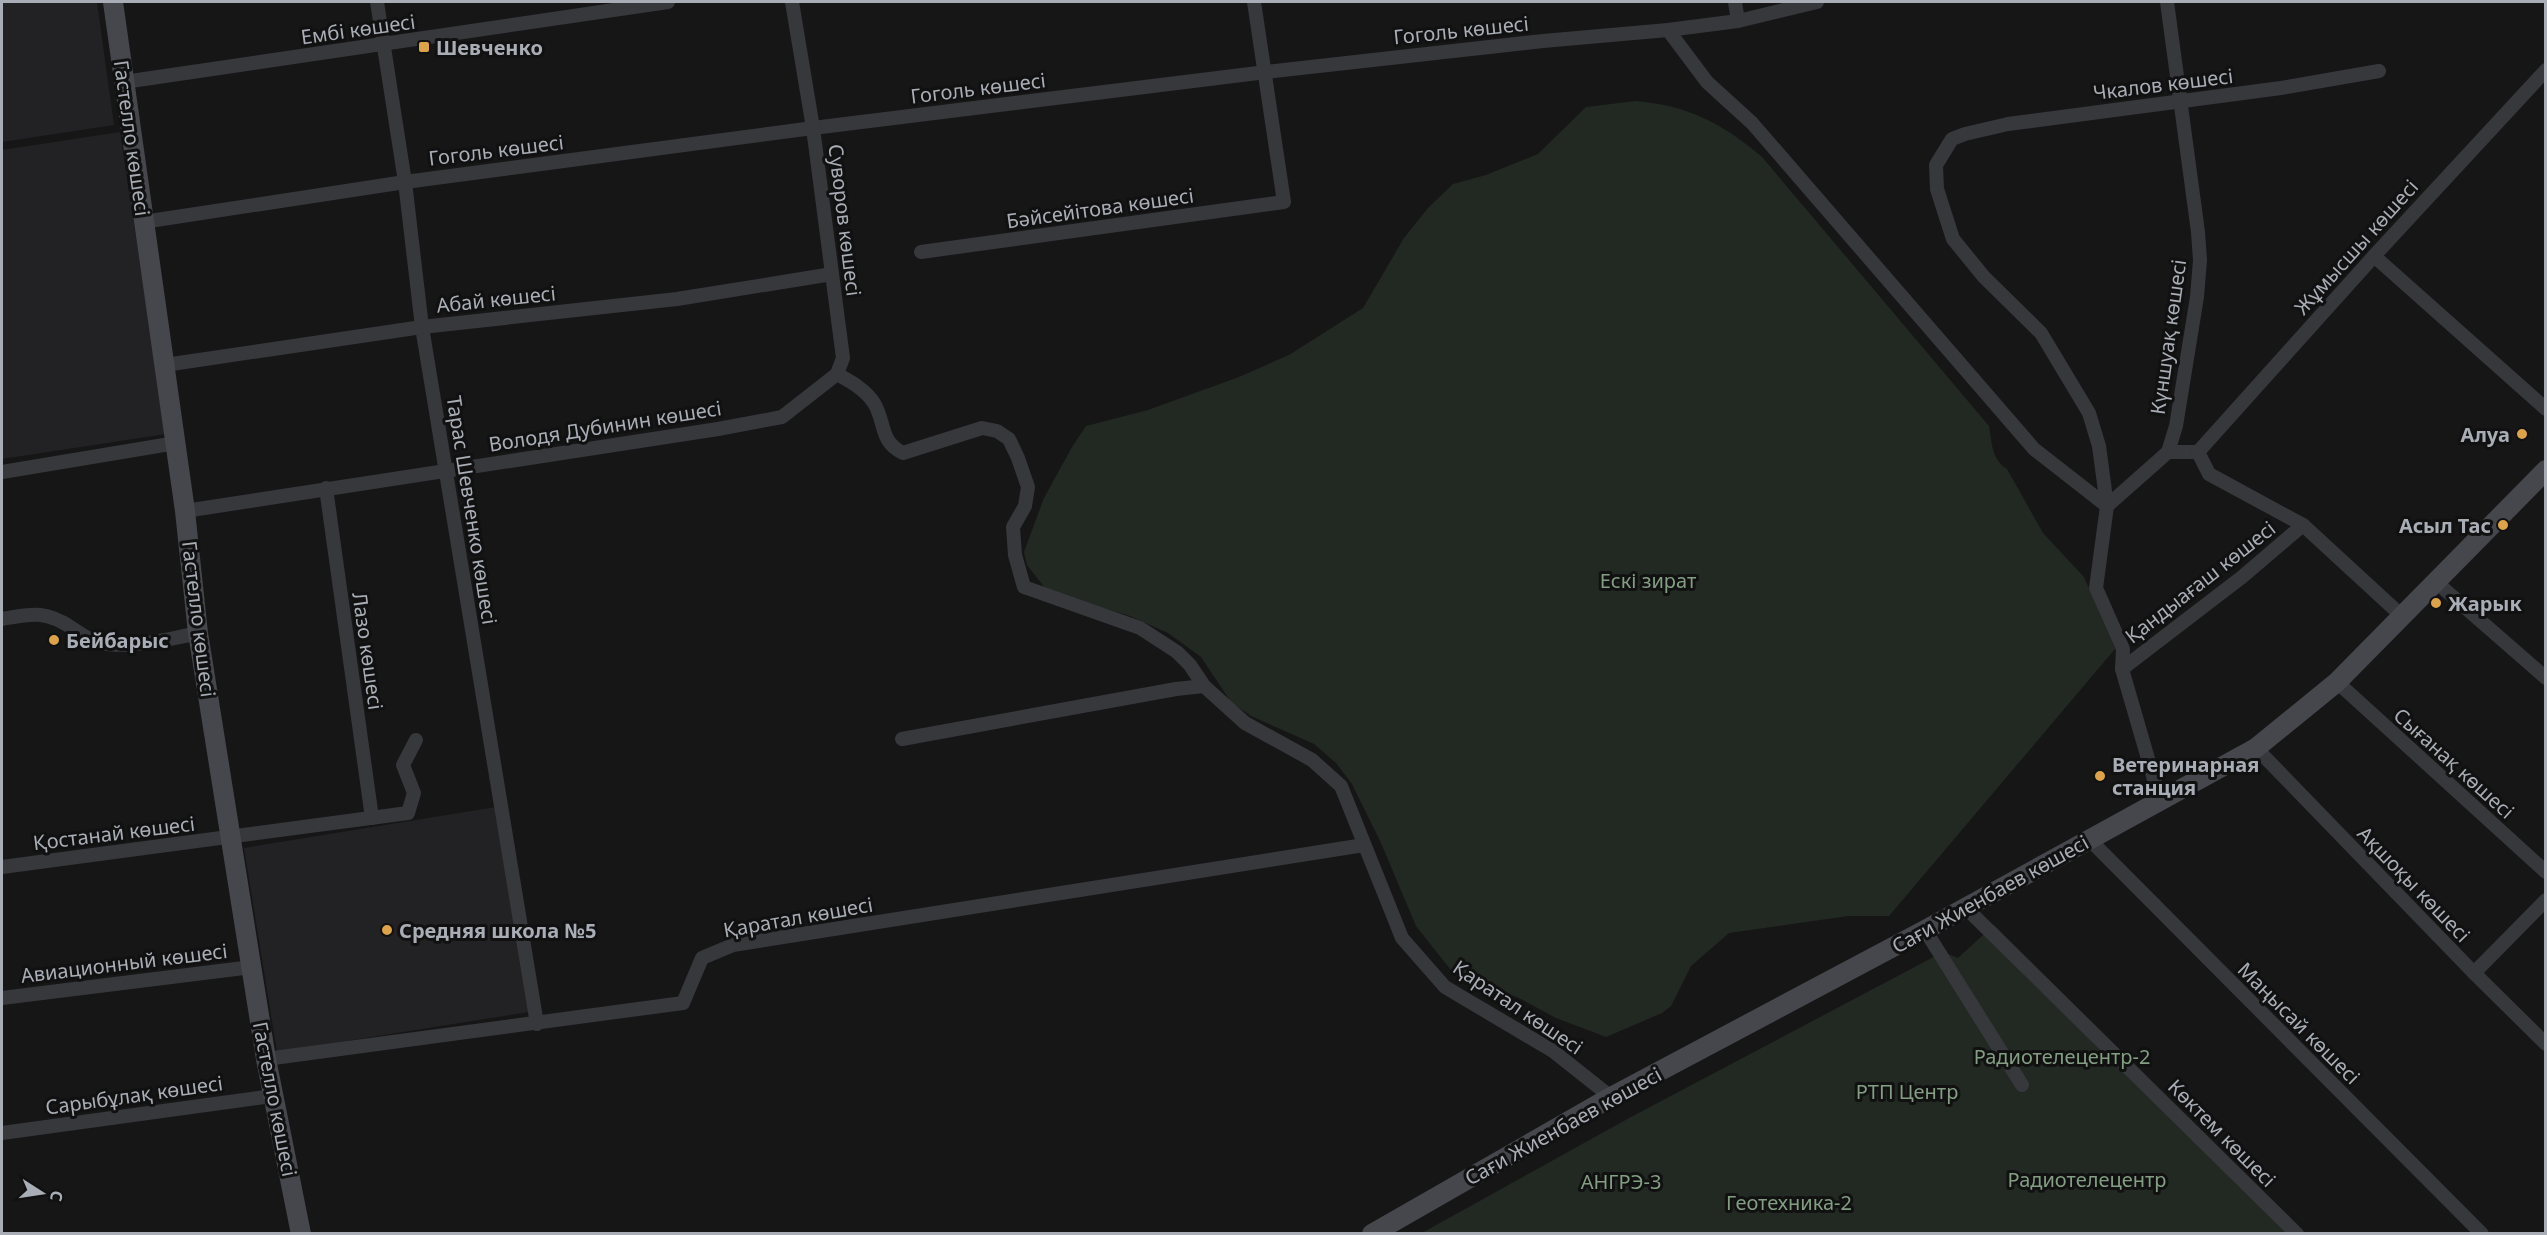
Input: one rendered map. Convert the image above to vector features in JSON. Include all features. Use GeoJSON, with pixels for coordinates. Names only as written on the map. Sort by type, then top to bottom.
{"type":"FeatureCollection","features":[{"type":"Feature","properties":{"kind":"main road","name":"Гастелло көшесі"},"geometry":{"type":"LineString","coordinates":[[113,2],[176,443],[198,633],[266,1059],[301,1233]]}},
{"type":"Feature","properties":{"kind":"main road","name":"Сағи Жиенбаев көшесі"},"geometry":{"type":"LineString","coordinates":[[1372,1233],[1611,1097],[1966,908],[2256,748],[2337,682],[2546,470]]}},
{"type":"Feature","properties":{"kind":"street","name":"Тарас Шевченко көшесі"},"geometry":{"type":"LineString","coordinates":[[377,2],[405,182],[422,327],[537,1024]]}},
{"type":"Feature","properties":{"kind":"street","name":"Ембі көшесі"},"geometry":{"type":"LineString","coordinates":[[124,82],[668,2]]}},
{"type":"Feature","properties":{"kind":"street","name":"Суворов көшесі"},"geometry":{"type":"LineString","coordinates":[[792,2],[813,128],[843,358],[837,374]]}},
{"type":"Feature","properties":{"kind":"street"},"geometry":{"type":"LineString","coordinates":[[1254,2],[1266,72]]}},
{"type":"Feature","properties":{"kind":"street"},"geometry":{"type":"LineString","coordinates":[[1735,2],[1738,21]]}},
{"type":"Feature","properties":{"kind":"street","name":"Гоголь көшесі"},"geometry":{"type":"LineString","coordinates":[[143,222],[405,182],[813,128],[1266,72],[1738,21],[1818,2]]}},
{"type":"Feature","properties":{"kind":"street","name":"Күншуақ көшесі"},"geometry":{"type":"LineString","coordinates":[[2167,2],[2200,260],[2197,297],[2176,426],[2168,452]]}},
{"type":"Feature","properties":{"kind":"street"},"geometry":{"type":"LineString","coordinates":[[1668,30],[1707,82],[1752,123],[2027,442],[2107,506]]}},
{"type":"Feature","properties":{"kind":"street","name":"Жұмысшы көшесі"},"geometry":{"type":"LineString","coordinates":[[2198,452],[2374,256],[2546,70]]}},
{"type":"Feature","properties":{"kind":"street","name":"Чкалов көшесі"},"geometry":{"type":"LineString","coordinates":[[2107,506],[2099,446],[2089,413],[2042,333],[1984,277],[1953,239],[1937,189],[1936,165],[1952,139],[2008,124],[2281,88],[2379,71]]}},
{"type":"Feature","properties":{"kind":"street","name":"Бәйсейітова көшесі"},"geometry":{"type":"LineString","coordinates":[[921,252],[1284,202],[1266,72]]}},
{"type":"Feature","properties":{"kind":"street"},"geometry":{"type":"LineString","coordinates":[[2374,256],[2546,409]]}},
{"type":"Feature","properties":{"kind":"street","name":"Абай көшесі"},"geometry":{"type":"LineString","coordinates":[[165,365],[422,327],[677,299],[832,274]]}},
{"type":"Feature","properties":{"kind":"street","name":"Володя Дубинин көшесі"},"geometry":{"type":"LineString","coordinates":[[185,511],[782,417],[837,374]]}},
{"type":"Feature","properties":{"kind":"street","name":"Қаратал көшесі"},"geometry":{"type":"LineString","coordinates":[[837,374],[864,390],[874,403],[885,438],[903,453],[982,428],[997,430],[1009,439],[1028,487],[1025,506],[1013,527],[1015,555],[1024,587],[1140,628],[1177,652],[1190,665],[1204,686],[1245,723],[1311,760],[1341,786],[1402,938],[1445,987],[1553,1051],[1611,1097]]}},
{"type":"Feature","properties":{"kind":"street"},"geometry":{"type":"LineString","coordinates":[[2,472],[176,443]]}},
{"type":"Feature","properties":{"kind":"street"},"geometry":{"type":"LineString","coordinates":[[2160,800],[2122,669],[2123,649],[2096,588],[2107,506],[2168,452],[2198,452]]}},
{"type":"Feature","properties":{"kind":"street","name":"Қандыағаш көшесі"},"geometry":{"type":"LineString","coordinates":[[2198,452],[2209,474],[2303,525],[2403,617]]}},
{"type":"Feature","properties":{"kind":"street","name":"Лазо көшесі"},"geometry":{"type":"LineString","coordinates":[[326,489],[372,818]]}},
{"type":"Feature","properties":{"kind":"street","name":"Қандыағаш көшесі"},"geometry":{"type":"LineString","coordinates":[[2122,669],[2241,577],[2303,525]]}},
{"type":"Feature","properties":{"kind":"street"},"geometry":{"type":"LineString","coordinates":[[2436,582],[2546,678]]}},
{"type":"Feature","properties":{"kind":"street"},"geometry":{"type":"LineString","coordinates":[[2,619],[35,613],[49,615],[103,644],[153,642],[198,633]]}},
{"type":"Feature","properties":{"kind":"street","name":"Сығанақ көшесі"},"geometry":{"type":"LineString","coordinates":[[2337,682],[2546,872]]}},
{"type":"Feature","properties":{"kind":"street"},"geometry":{"type":"LineString","coordinates":[[902,739],[1164,691],[1204,686]]}},
{"type":"Feature","properties":{"kind":"street"},"geometry":{"type":"LineString","coordinates":[[232,838],[408,813],[414,793],[403,765],[416,740]]}},
{"type":"Feature","properties":{"kind":"street","name":"Ақшоқы көшесі"},"geometry":{"type":"LineString","coordinates":[[2256,748],[2546,1044]]}},
{"type":"Feature","properties":{"kind":"street","name":"Қостанай көшесі"},"geometry":{"type":"LineString","coordinates":[[2,867],[232,838]]}},
{"type":"Feature","properties":{"kind":"street","name":"Маңысай көшесі"},"geometry":{"type":"LineString","coordinates":[[2089,839],[2482,1233]]}},
{"type":"Feature","properties":{"kind":"street","name":"Қаратал көшесі"},"geometry":{"type":"LineString","coordinates":[[266,1059],[537,1024],[683,1002],[702,958],[733,945],[1364,845]]}},
{"type":"Feature","properties":{"kind":"street"},"geometry":{"type":"LineString","coordinates":[[2474,973],[2546,900]]}},
{"type":"Feature","properties":{"kind":"street","name":"Көктем көшесі"},"geometry":{"type":"LineString","coordinates":[[1966,908],[2297,1233]]}},
{"type":"Feature","properties":{"kind":"street"},"geometry":{"type":"LineString","coordinates":[[1925,930],[2022,1085]]}},
{"type":"Feature","properties":{"kind":"street","name":"Авиационный көшесі"},"geometry":{"type":"LineString","coordinates":[[2,998],[252,967]]}},
{"type":"Feature","properties":{"kind":"street","name":"Сарыбұлақ көшесі"},"geometry":{"type":"LineString","coordinates":[[2,1133],[273,1096]]}},
{"type":"Feature","properties":{"kind":"shaded area"},"geometry":{"type":"Polygon","coordinates":[[[2,2],[97,2],[114,125],[2,142],[2,2]]]}},
{"type":"Feature","properties":{"kind":"shaded area"},"geometry":{"type":"Polygon","coordinates":[[[120,132],[166,434],[2,459],[2,150],[120,132]]]}},
{"type":"Feature","properties":{"kind":"shaded area","name":"Средняя школа №5"},"geometry":{"type":"Polygon","coordinates":[[[496,807],[529,1012],[277,1052],[244,848],[496,807]]]}},
{"type":"Feature","properties":{"kind":"green space","name":"Ескі зират"},"geometry":{"type":"Polygon","coordinates":[[[1636,101],[1672,107],[1704,118],[1733,135],[1762,157],[1989,426],[1995,455],[2007,469],[2043,533],[2084,577],[2115,649],[1889,916],[1848,916],[1729,933],[1691,966],[1671,1006],[1662,1013],[1606,1037],[1556,1018],[1517,997],[1464,981],[1454,974],[1416,926],[1381,843],[1352,784],[1336,763],[1314,744],[1251,716],[1231,702],[1201,657],[1168,633],[1130,616],[1072,599],[1045,588],[1027,565],[1024,552],[1044,498],[1086,426],[1148,410],[1239,377],[1289,355],[1363,308],[1404,238],[1428,208],[1453,184],[1486,175],[1538,154],[1586,107],[1636,101]]]}},
{"type":"Feature","properties":{"kind":"green space"},"geometry":{"type":"Polygon","coordinates":[[[1994,925],[2305,1233],[1420,1234],[1631,1117],[1943,952],[1958,958],[1994,925]]]}},
{"type":"Feature","properties":{"kind":"place","name":"Шевченко"},"geometry":{"type":"Point","coordinates":[424,47]}},
{"type":"Feature","properties":{"kind":"place","name":"Алуа"},"geometry":{"type":"Point","coordinates":[2522,434]}},
{"type":"Feature","properties":{"kind":"place","name":"Асыл Тас"},"geometry":{"type":"Point","coordinates":[2503,525]}},
{"type":"Feature","properties":{"kind":"place","name":"Жарык"},"geometry":{"type":"Point","coordinates":[2436,603]}},
{"type":"Feature","properties":{"kind":"place","name":"Бейбарыс"},"geometry":{"type":"Point","coordinates":[54,640]}},
{"type":"Feature","properties":{"kind":"place","name":"Ветеринарная станция"},"geometry":{"type":"Point","coordinates":[2100,776]}},
{"type":"Feature","properties":{"kind":"place","name":"Средняя школа №5"},"geometry":{"type":"Point","coordinates":[387,930]}},
{"type":"Feature","properties":{"kind":"park label","name":"Радиотелецентр-2"},"geometry":{"type":"Point","coordinates":[2062,1056]}},
{"type":"Feature","properties":{"kind":"park label","name":"РТП Центр"},"geometry":{"type":"Point","coordinates":[1907,1091]}},
{"type":"Feature","properties":{"kind":"park label","name":"Радиотелецентр"},"geometry":{"type":"Point","coordinates":[2087,1179]}},
{"type":"Feature","properties":{"kind":"park label","name":"АНГРЭ-3"},"geometry":{"type":"Point","coordinates":[1621,1181]}},
{"type":"Feature","properties":{"kind":"park label","name":"Геотехника-2"},"geometry":{"type":"Point","coordinates":[1789,1202]}}]}
